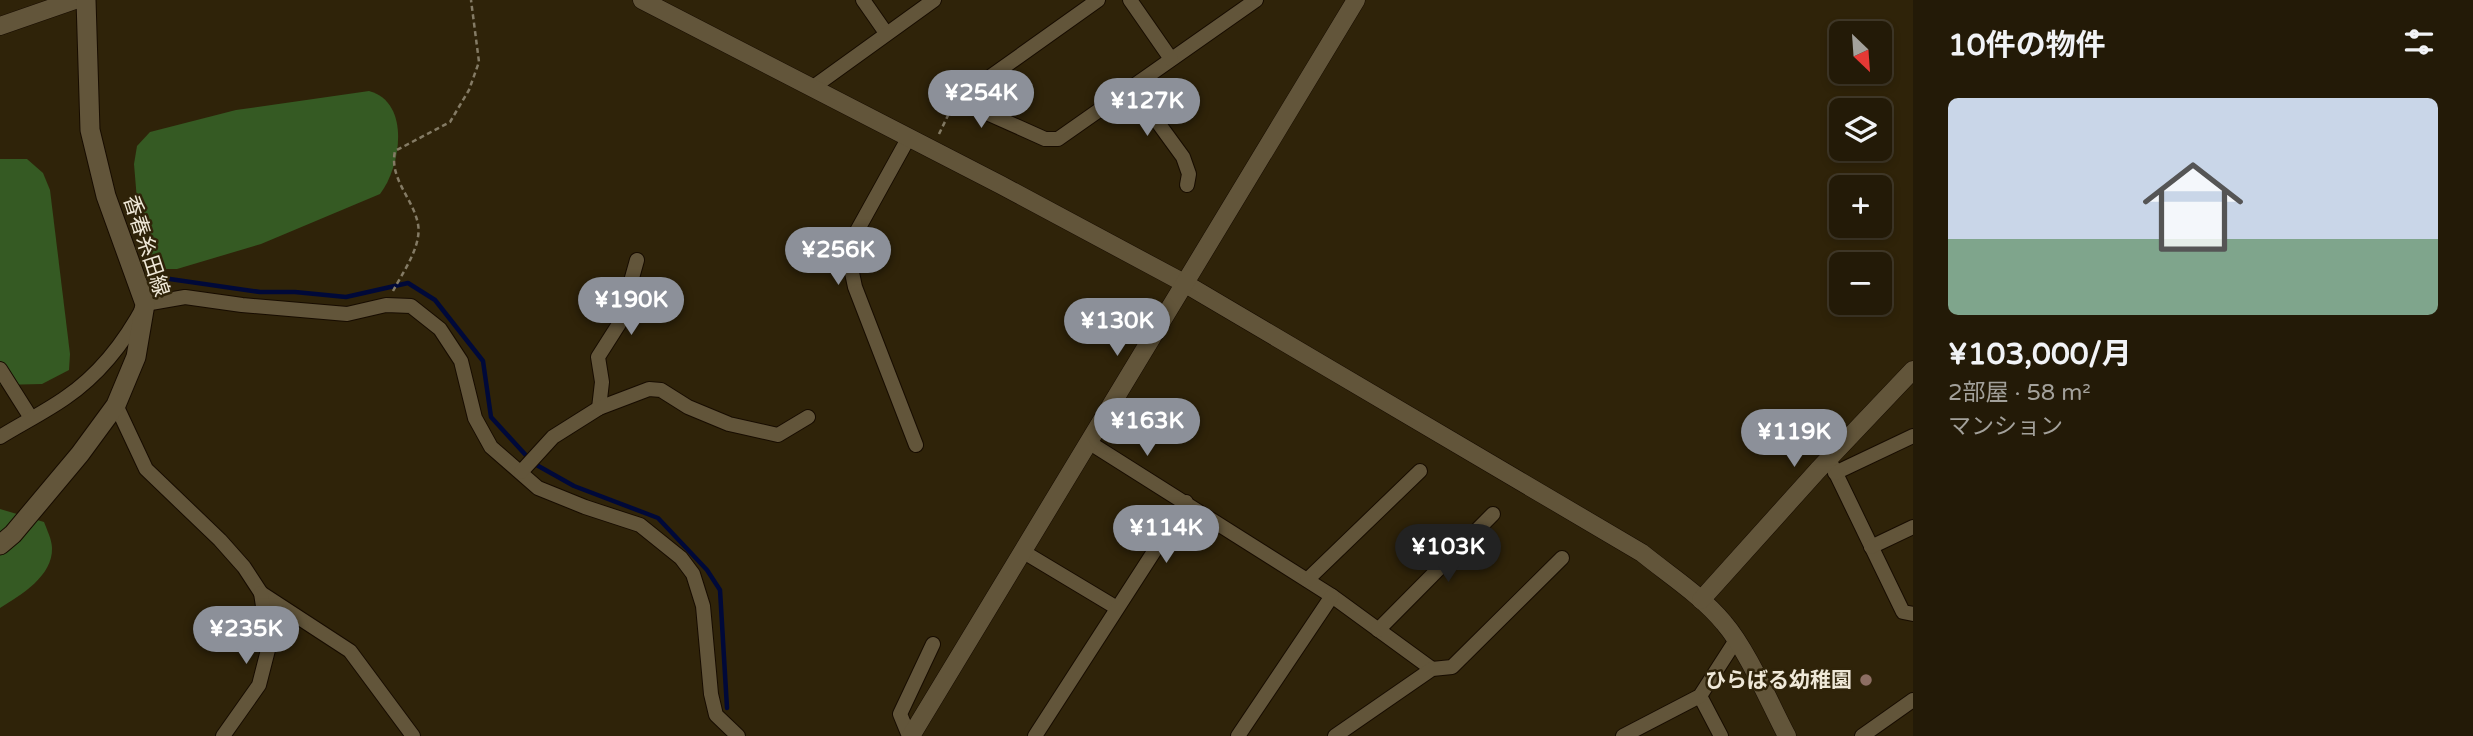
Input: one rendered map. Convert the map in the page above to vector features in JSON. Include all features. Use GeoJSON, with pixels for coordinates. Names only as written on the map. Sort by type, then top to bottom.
{"type":"FeatureCollection","features":[{"type":"Feature","properties":{"kind":"main road","name":"香春糸田線"},"geometry":{"type":"LineString","coordinates":[[0,545],[13,534],[80,454],[116,405],[136,357],[145,304],[106,196],[90,130],[86,0]]}},
{"type":"Feature","properties":{"kind":"street"},"geometry":{"type":"LineString","coordinates":[[0,26],[75,0]]}},
{"type":"Feature","properties":{"kind":"street"},"geometry":{"type":"LineString","coordinates":[[642,0],[909,137],[1184,283],[1642,553],[1724,622],[1787,736]]}},
{"type":"Feature","properties":{"kind":"street"},"geometry":{"type":"LineString","coordinates":[[863,0],[886,33]]}},
{"type":"Feature","properties":{"kind":"street"},"geometry":{"type":"LineString","coordinates":[[811,88],[934,0]]}},
{"type":"Feature","properties":{"kind":"street"},"geometry":{"type":"LineString","coordinates":[[1098,0],[966,94],[969,105],[1045,139],[1058,139],[1256,0]]}},
{"type":"Feature","properties":{"kind":"street"},"geometry":{"type":"LineString","coordinates":[[1129,0],[1171,59]]}},
{"type":"Feature","properties":{"kind":"street"},"geometry":{"type":"LineString","coordinates":[[910,736],[1356,0]]}},
{"type":"Feature","properties":{"kind":"street"},"geometry":{"type":"LineString","coordinates":[[1132,87],[1183,157],[1189,174],[1187,185]]}},
{"type":"Feature","properties":{"kind":"street"},"geometry":{"type":"LineString","coordinates":[[909,137],[847,249],[855,287],[916,444]]}},
{"type":"Feature","properties":{"kind":"street"},"geometry":{"type":"LineString","coordinates":[[599,408],[602,382],[598,357],[619,324],[637,260]]}},
{"type":"Feature","properties":{"kind":"street"},"geometry":{"type":"LineString","coordinates":[[0,437],[65,398],[89,378],[129,334],[145,304],[186,297],[347,314],[386,305],[411,306],[440,330],[461,361],[475,418],[491,447],[538,488],[640,525],[681,558],[693,574],[703,606],[711,694],[716,715],[738,736]]}},
{"type":"Feature","properties":{"kind":"street"},"geometry":{"type":"LineString","coordinates":[[0,369],[31,418]]}},
{"type":"Feature","properties":{"kind":"street"},"geometry":{"type":"LineString","coordinates":[[1701,600],[1832,466],[1913,370]]}},
{"type":"Feature","properties":{"kind":"street"},"geometry":{"type":"LineString","coordinates":[[520,472],[553,437],[599,408],[649,389],[662,390],[688,407],[729,424],[778,436],[808,417]]}},
{"type":"Feature","properties":{"kind":"street"},"geometry":{"type":"LineString","coordinates":[[116,405],[146,469],[220,540],[244,567],[261,593],[350,651],[413,736]]}},
{"type":"Feature","properties":{"kind":"street"},"geometry":{"type":"LineString","coordinates":[[1832,466],[1913,436]]}},
{"type":"Feature","properties":{"kind":"street"},"geometry":{"type":"LineString","coordinates":[[1090,443],[1332,596],[1432,669]]}},
{"type":"Feature","properties":{"kind":"street"},"geometry":{"type":"LineString","coordinates":[[1832,466],[1903,612],[1913,614]]}},
{"type":"Feature","properties":{"kind":"street"},"geometry":{"type":"LineString","coordinates":[[1307,580],[1420,471]]}},
{"type":"Feature","properties":{"kind":"street"},"geometry":{"type":"LineString","coordinates":[[1035,736],[1186,502]]}},
{"type":"Feature","properties":{"kind":"street"},"geometry":{"type":"LineString","coordinates":[[1378,630],[1493,514]]}},
{"type":"Feature","properties":{"kind":"street"},"geometry":{"type":"LineString","coordinates":[[1871,547],[1913,527]]}},
{"type":"Feature","properties":{"kind":"street"},"geometry":{"type":"LineString","coordinates":[[1022,551],[1117,608]]}},
{"type":"Feature","properties":{"kind":"street"},"geometry":{"type":"LineString","coordinates":[[1335,736],[1432,669],[1452,667],[1562,558]]}},
{"type":"Feature","properties":{"kind":"street"},"geometry":{"type":"LineString","coordinates":[[223,736],[260,685],[268,646],[261,593]]}},
{"type":"Feature","properties":{"kind":"street"},"geometry":{"type":"LineString","coordinates":[[1238,736],[1332,596]]}},
{"type":"Feature","properties":{"kind":"street"},"geometry":{"type":"LineString","coordinates":[[1623,736],[1700,696],[1736,640]]}},
{"type":"Feature","properties":{"kind":"street"},"geometry":{"type":"LineString","coordinates":[[910,736],[900,714],[933,644]]}},
{"type":"Feature","properties":{"kind":"street"},"geometry":{"type":"LineString","coordinates":[[1700,696],[1721,736]]}},
{"type":"Feature","properties":{"kind":"street"},"geometry":{"type":"LineString","coordinates":[[1862,736],[1913,700]]}},
{"type":"Feature","properties":{"kind":"path"},"geometry":{"type":"LineString","coordinates":[[386,305],[416,245],[418,224],[392,164],[395,151],[450,122],[469,90],[479,62],[471,0]]}},
{"type":"Feature","properties":{"kind":"path"},"geometry":{"type":"LineString","coordinates":[[931,149],[953,105],[966,94]]}},
{"type":"Feature","properties":{"kind":"green space"},"geometry":{"type":"Polygon","coordinates":[[[369,91],[382,97],[391,108],[398,136],[393,168],[380,194],[261,244],[177,269],[166,269],[155,264],[147,254],[140,236],[134,164],[137,146],[150,132],[236,110],[369,91]]]}},
{"type":"Feature","properties":{"kind":"green space"},"geometry":{"type":"Polygon","coordinates":[[[0,159],[27,159],[43,173],[50,190],[70,354],[69,370],[42,384],[0,385],[0,159]]]}},
{"type":"Feature","properties":{"kind":"green space"},"geometry":{"type":"Polygon","coordinates":[[[0,509],[44,522],[52,548],[51,558],[42,576],[26,591],[0,608],[0,509]]]}},
{"type":"Feature","properties":{"kind":"waterway"},"geometry":{"type":"LineString","coordinates":[[156,277],[260,292],[346,297],[408,283],[435,300],[483,361],[491,417],[533,463],[574,486],[658,518],[707,570],[720,590],[727,708]]}},
{"type":"Feature","properties":{"kind":"place","name":"ひらばる幼稚園"},"geometry":{"type":"Point","coordinates":[1866,680]}}]}
